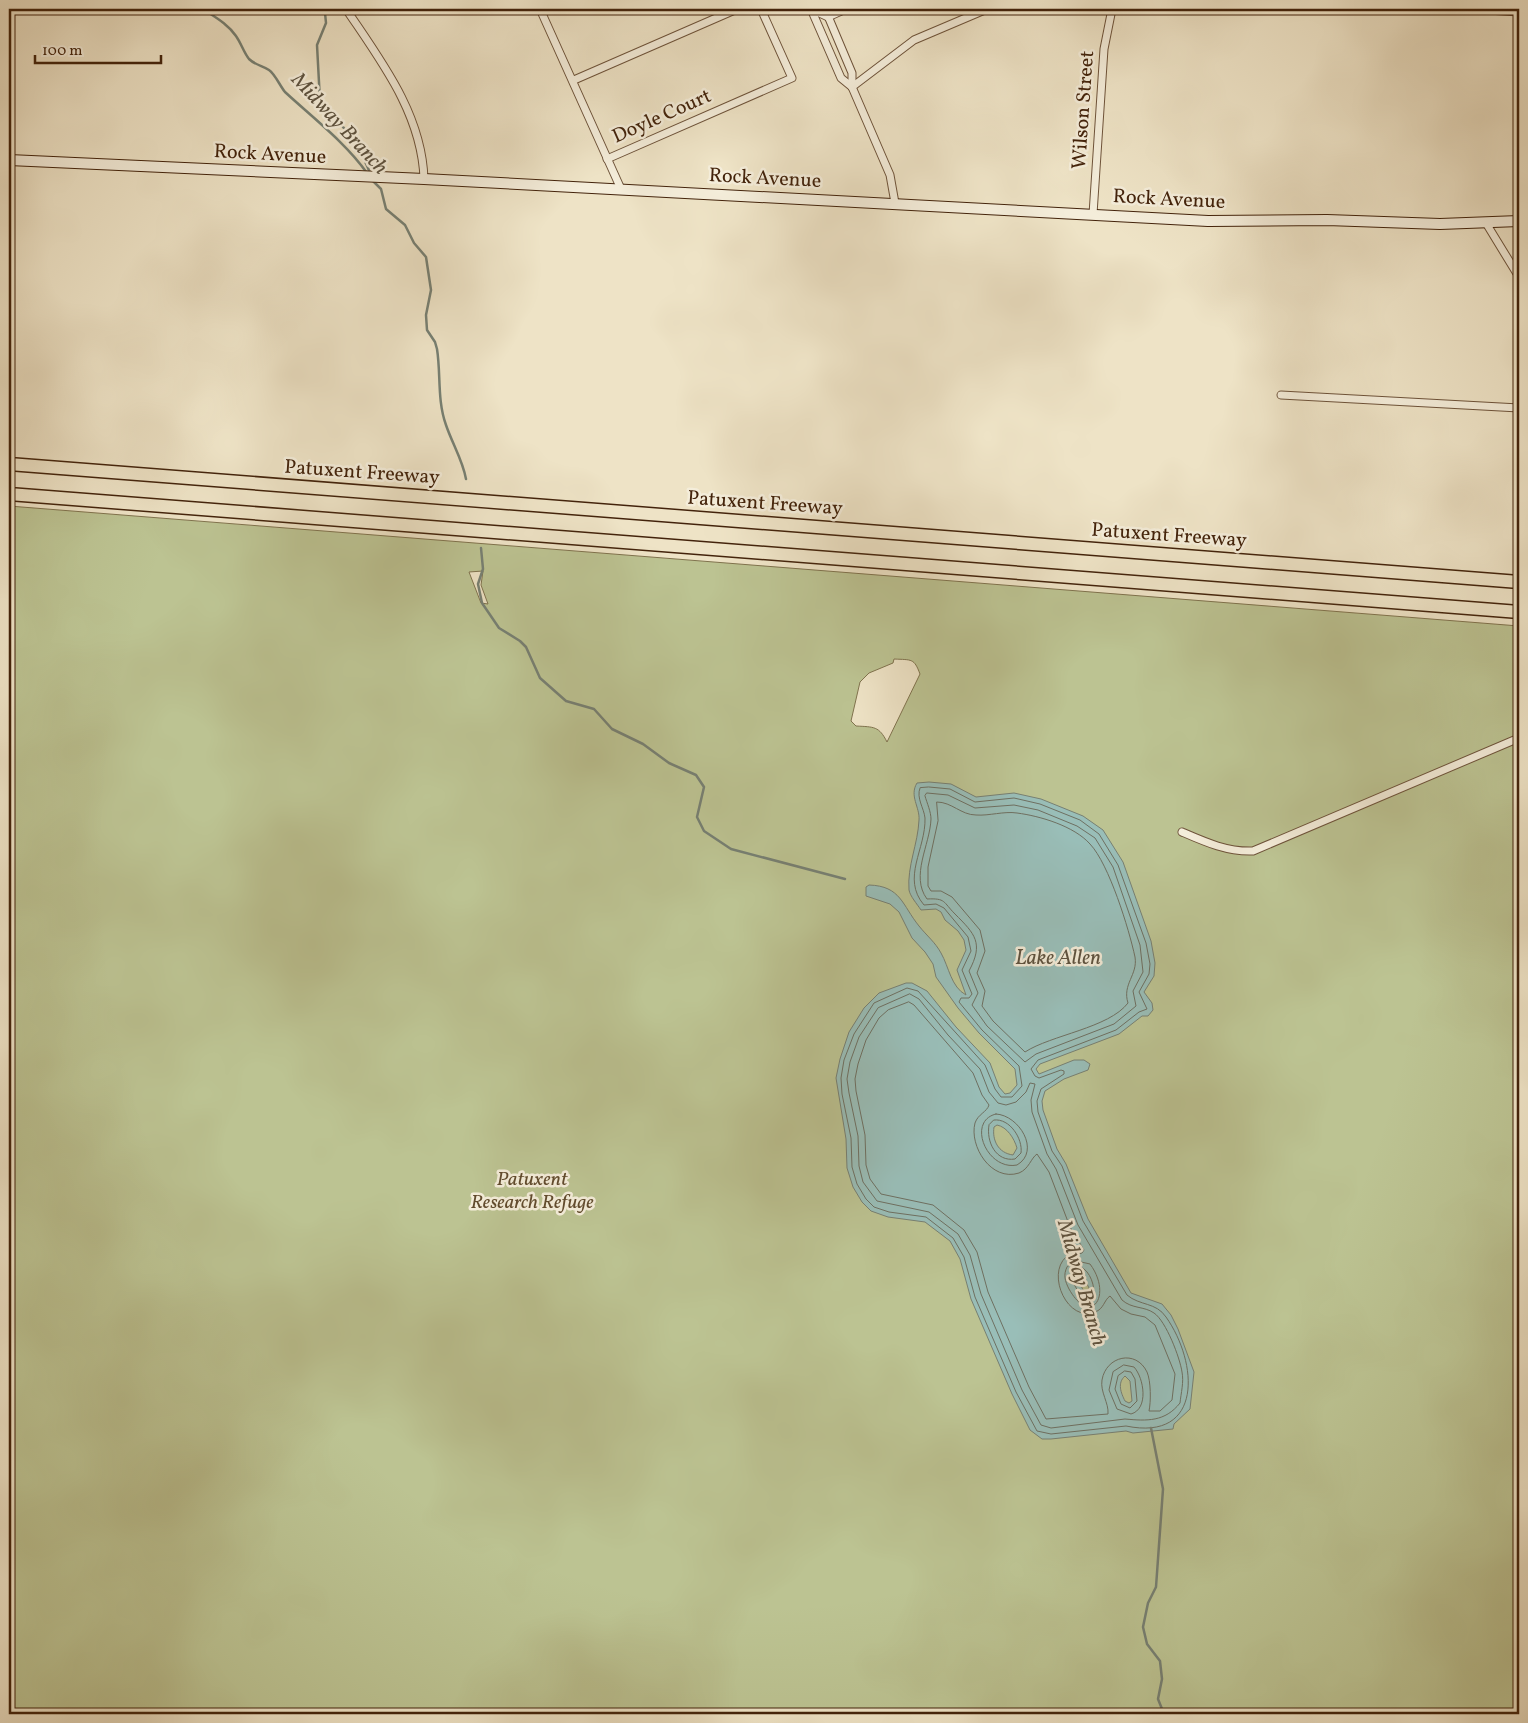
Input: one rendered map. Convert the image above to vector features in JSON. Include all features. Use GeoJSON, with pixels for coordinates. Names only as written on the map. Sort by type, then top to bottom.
{"type":"FeatureCollection","features":[{"type":"Feature","properties":{"kind":"highway","name":"Patuxent Freeway"},"geometry":{"type":"LineString","coordinates":[[9,464],[1519,582]]}},
{"type":"Feature","properties":{"kind":"highway"},"geometry":{"type":"LineString","coordinates":[[9,494],[1519,612]]}},
{"type":"Feature","properties":{"kind":"street"},"geometry":{"type":"LineString","coordinates":[[346,9],[391,76],[406,106],[418,136],[424,164],[424,179]]}},
{"type":"Feature","properties":{"kind":"street","name":"Doyle Court"},"geometry":{"type":"LineString","coordinates":[[540,9],[574,80],[607,159],[792,78],[761,9]]}},
{"type":"Feature","properties":{"kind":"street"},"geometry":{"type":"LineString","coordinates":[[574,80],[737,9]]}},
{"type":"Feature","properties":{"kind":"street"},"geometry":{"type":"LineString","coordinates":[[811,9],[828,17],[846,9]]}},
{"type":"Feature","properties":{"kind":"street"},"geometry":{"type":"LineString","coordinates":[[811,9],[841,78],[852,87]]}},
{"type":"Feature","properties":{"kind":"street"},"geometry":{"type":"LineString","coordinates":[[824,9],[852,73],[852,87],[890,175],[894,203]]}},
{"type":"Feature","properties":{"kind":"street"},"geometry":{"type":"LineString","coordinates":[[852,87],[914,40],[987,9]]}},
{"type":"Feature","properties":{"kind":"street","name":"Wilson Street"},"geometry":{"type":"LineString","coordinates":[[1093,214],[1104,49],[1112,9]]}},
{"type":"Feature","properties":{"kind":"street"},"geometry":{"type":"LineString","coordinates":[[1472,9],[1519,12]]}},
{"type":"Feature","properties":{"kind":"street"},"geometry":{"type":"LineString","coordinates":[[607,159],[619,185]]}},
{"type":"Feature","properties":{"kind":"street","name":"Rock Avenue"},"geometry":{"type":"LineString","coordinates":[[9,160],[379,178],[619,185],[1208,221],[1327,220],[1406,224],[1519,221]]}},
{"type":"Feature","properties":{"kind":"street"},"geometry":{"type":"LineString","coordinates":[[1486,223],[1519,277]]}},
{"type":"Feature","properties":{"kind":"street"},"geometry":{"type":"LineString","coordinates":[[1281,396],[1519,408]]}},
{"type":"Feature","properties":{"kind":"street"},"geometry":{"type":"LineString","coordinates":[[1182,832],[1220,848],[1241,852],[1252,851],[1519,738]]}},
{"type":"Feature","properties":{"kind":"green space","name":"Patuxent Research Refuge"},"geometry":{"type":"Polygon","coordinates":[[[9,506],[1519,626],[1519,1714],[9,1714],[9,506]],[[483,571],[469,572],[481,603],[488,604],[481,585],[483,571]],[[894,659],[893,663],[869,673],[860,682],[851,721],[856,726],[875,728],[887,742],[920,674],[914,662],[894,659]]]}},
{"type":"Feature","properties":{"kind":"water","name":"Lake Allen"},"geometry":{"type":"Polygon","coordinates":[[[917,783],[951,784],[976,797],[1014,793],[1041,799],[1083,816],[1103,830],[1123,862],[1151,941],[1155,963],[1154,976],[1144,992],[1152,1003],[1153,1010],[1148,1016],[1142,1016],[1119,1034],[1040,1064],[1036,1069],[1039,1074],[1074,1060],[1084,1060],[1090,1064],[1088,1070],[1064,1079],[1045,1091],[1042,1101],[1043,1110],[1057,1149],[1066,1164],[1088,1219],[1131,1293],[1162,1304],[1171,1315],[1178,1329],[1194,1372],[1190,1409],[1174,1424],[1173,1429],[1133,1433],[1126,1431],[1051,1439],[1042,1439],[1030,1430],[1012,1394],[971,1299],[960,1259],[950,1241],[925,1222],[888,1217],[871,1211],[862,1202],[853,1187],[847,1168],[846,1139],[836,1078],[849,1032],[864,1008],[879,993],[906,983],[912,983],[927,991],[956,1027],[990,1063],[999,1087],[1005,1094],[1010,1093],[1017,1085],[1015,1069],[979,1033],[958,1008],[936,977],[933,964],[912,938],[899,912],[890,904],[866,896],[866,887],[869,885],[888,889],[900,898],[919,926],[939,949],[954,982],[966,995],[957,970],[966,950],[964,940],[958,931],[945,920],[941,912],[936,909],[921,910],[909,890],[910,872],[919,820],[914,797],[917,783]],[[997,1125],[994,1127],[994,1137],[997,1145],[1003,1152],[1013,1155],[1017,1148],[1014,1140],[1007,1131],[997,1125]],[[1081,1272],[1077,1273],[1076,1277],[1086,1295],[1089,1295],[1090,1290],[1081,1272]],[[1125,1376],[1120,1385],[1121,1391],[1125,1401],[1129,1403],[1132,1401],[1130,1381],[1125,1376]]]}},
{"type":"Feature","properties":{"kind":"waterway","name":"Midway Branch"},"geometry":{"type":"LineString","coordinates":[[203,9],[229,28],[238,39],[249,59],[271,72],[285,92],[339,141],[367,173]]}},
{"type":"Feature","properties":{"kind":"waterway"},"geometry":{"type":"LineString","coordinates":[[328,9],[325,13],[326,23],[317,45],[320,101],[351,137],[370,173]]}},
{"type":"Feature","properties":{"kind":"waterway","name":"Midway Branch"},"geometry":{"type":"LineString","coordinates":[[372,180],[381,189],[386,209],[405,225],[414,243],[426,257],[431,290],[426,315],[427,330],[437,349],[443,416],[466,479]]}},
{"type":"Feature","properties":{"kind":"waterway","name":"Midway Branch"},"geometry":{"type":"LineString","coordinates":[[481,548],[483,569],[478,584],[482,603],[499,628],[526,647],[540,678],[566,701],[594,709],[612,729],[643,744],[669,763],[696,775],[704,787],[697,817],[704,831],[731,849],[845,879]]}},
{"type":"Feature","properties":{"kind":"waterway","name":"Midway Branch"},"geometry":{"type":"LineString","coordinates":[[1151,1428],[1163,1489],[1156,1587],[1148,1603],[1143,1627],[1147,1644],[1160,1661],[1162,1679],[1158,1699],[1164,1714]]}}]}
